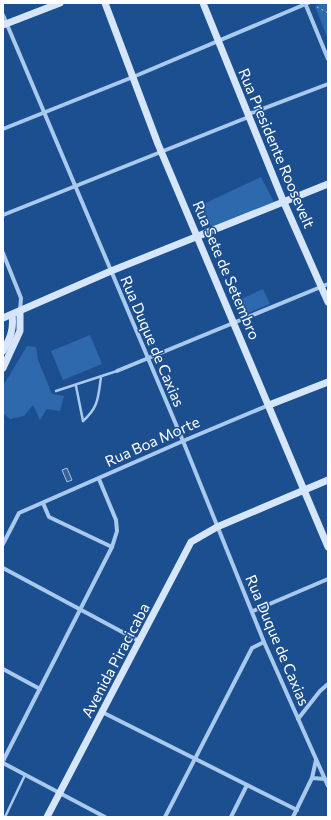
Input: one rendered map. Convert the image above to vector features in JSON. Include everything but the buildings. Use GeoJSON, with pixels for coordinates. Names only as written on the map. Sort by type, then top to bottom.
{"type":"FeatureCollection","features":[{"type":"Feature","properties":{"kind":"main road"},"geometry":{"type":"LineString","coordinates":[[5,25],[60,3]]}},
{"type":"Feature","properties":{"kind":"main road","name":"Rua Sete de Setembro"},"geometry":{"type":"LineString","coordinates":[[105,3],[162,150],[328,547]]}},
{"type":"Feature","properties":{"kind":"main road","name":"Rua Presidente Roosevelt"},"geometry":{"type":"LineString","coordinates":[[203,3],[285,203],[325,285],[328,302]]}},
{"type":"Feature","properties":{"kind":"main road"},"geometry":{"type":"LineString","coordinates":[[3,318],[111,271],[285,203],[328,184]]}},
{"type":"Feature","properties":{"kind":"main road"},"geometry":{"type":"LineString","coordinates":[[3,368],[20,331],[20,311]]}},
{"type":"Feature","properties":{"kind":"main road"},"geometry":{"type":"LineString","coordinates":[[3,352],[11,337],[13,328],[12,315]]}},
{"type":"Feature","properties":{"kind":"main road","name":"Rua Boa Morte"},"geometry":{"type":"LineString","coordinates":[[269,405],[328,382]]}},
{"type":"Feature","properties":{"kind":"main road","name":"Avenida Piracicaba"},"geometry":{"type":"LineString","coordinates":[[48,817],[191,542],[217,527],[328,480]]}},
{"type":"Feature","properties":{"kind":"street"},"geometry":{"type":"LineString","coordinates":[[3,129],[133,77],[306,3],[328,59]]}},
{"type":"Feature","properties":{"kind":"street","name":"Rua Duque de Caxias"},"geometry":{"type":"LineString","coordinates":[[3,15],[5,25],[44,113],[183,441],[217,527],[253,611],[264,642],[328,786]]}},
{"type":"Feature","properties":{"kind":"street"},"geometry":{"type":"LineString","coordinates":[[3,214],[246,118],[249,114],[328,84]]}},
{"type":"Feature","properties":{"kind":"street"},"geometry":{"type":"LineString","coordinates":[[3,253],[21,298],[20,311]]}},
{"type":"Feature","properties":{"kind":"street"},"geometry":{"type":"LineString","coordinates":[[117,371],[325,285]]}},
{"type":"Feature","properties":{"kind":"street","name":"Rua Boa Morte"},"geometry":{"type":"LineString","coordinates":[[3,544],[19,513],[269,405]]}},
{"type":"Feature","properties":{"kind":"street"},"geometry":{"type":"LineString","coordinates":[[99,479],[116,520],[117,531],[112,547],[82,609],[3,762],[105,817]]}},
{"type":"Feature","properties":{"kind":"street"},"geometry":{"type":"LineString","coordinates":[[43,503],[49,517],[112,547]]}},
{"type":"Feature","properties":{"kind":"street"},"geometry":{"type":"LineString","coordinates":[[3,568],[140,641]]}},
{"type":"Feature","properties":{"kind":"street"},"geometry":{"type":"LineString","coordinates":[[253,611],[328,579]]}},
{"type":"Feature","properties":{"kind":"street"},"geometry":{"type":"LineString","coordinates":[[164,817],[252,648],[264,642]]}},
{"type":"Feature","properties":{"kind":"street"},"geometry":{"type":"LineString","coordinates":[[3,669],[40,689]]}},
{"type":"Feature","properties":{"kind":"street"},"geometry":{"type":"LineString","coordinates":[[298,720],[320,691],[328,684]]}},
{"type":"Feature","properties":{"kind":"street"},"geometry":{"type":"LineString","coordinates":[[102,712],[297,810]]}},
{"type":"Feature","properties":{"kind":"street"},"geometry":{"type":"LineString","coordinates":[[293,817],[312,778],[316,759]]}},
{"type":"Feature","properties":{"kind":"street"},"geometry":{"type":"LineString","coordinates":[[312,778],[325,779]]}},
{"type":"Feature","properties":{"kind":"street"},"geometry":{"type":"LineString","coordinates":[[231,817],[247,785]]}},
{"type":"Feature","properties":{"kind":"lane"},"geometry":{"type":"LineString","coordinates":[[56,392],[117,371]]}},
{"type":"Feature","properties":{"kind":"lane"},"geometry":{"type":"LineString","coordinates":[[76,386],[83,421],[94,411],[97,403],[101,377]]}},
{"type":"Feature","properties":{"kind":"lane"},"geometry":{"type":"LineString","coordinates":[[5,817],[25,775]]}},
{"type":"Feature","properties":{"kind":"path"},"geometry":{"type":"LineString","coordinates":[[317,7],[328,12]]}},
{"type":"Feature","properties":{"kind":"shaded area"},"geometry":{"type":"Polygon","coordinates":[[[328,3],[328,40],[315,6],[328,3]]]}},
{"type":"Feature","properties":{"kind":"shaded area"},"geometry":{"type":"Polygon","coordinates":[[[261,177],[274,202],[213,227],[206,220],[199,221],[195,208],[261,177]]]}},
{"type":"Feature","properties":{"kind":"shaded area"},"geometry":{"type":"Polygon","coordinates":[[[263,289],[270,304],[241,316],[235,302],[263,289]]]}},
{"type":"Feature","properties":{"kind":"shaded area"},"geometry":{"type":"Polygon","coordinates":[[[90,335],[102,364],[63,380],[51,351],[90,335]]]}},
{"type":"Feature","properties":{"kind":"shaded area"},"geometry":{"type":"Polygon","coordinates":[[[27,346],[36,347],[38,360],[52,394],[64,396],[60,411],[47,409],[40,420],[33,405],[24,416],[10,419],[3,413],[3,386],[27,346]]]}},
{"type":"Feature","properties":{"kind":"shaded area"},"geometry":{"type":"Polygon","coordinates":[[[67,468],[72,480],[67,482],[62,470],[67,468]]]}}]}
